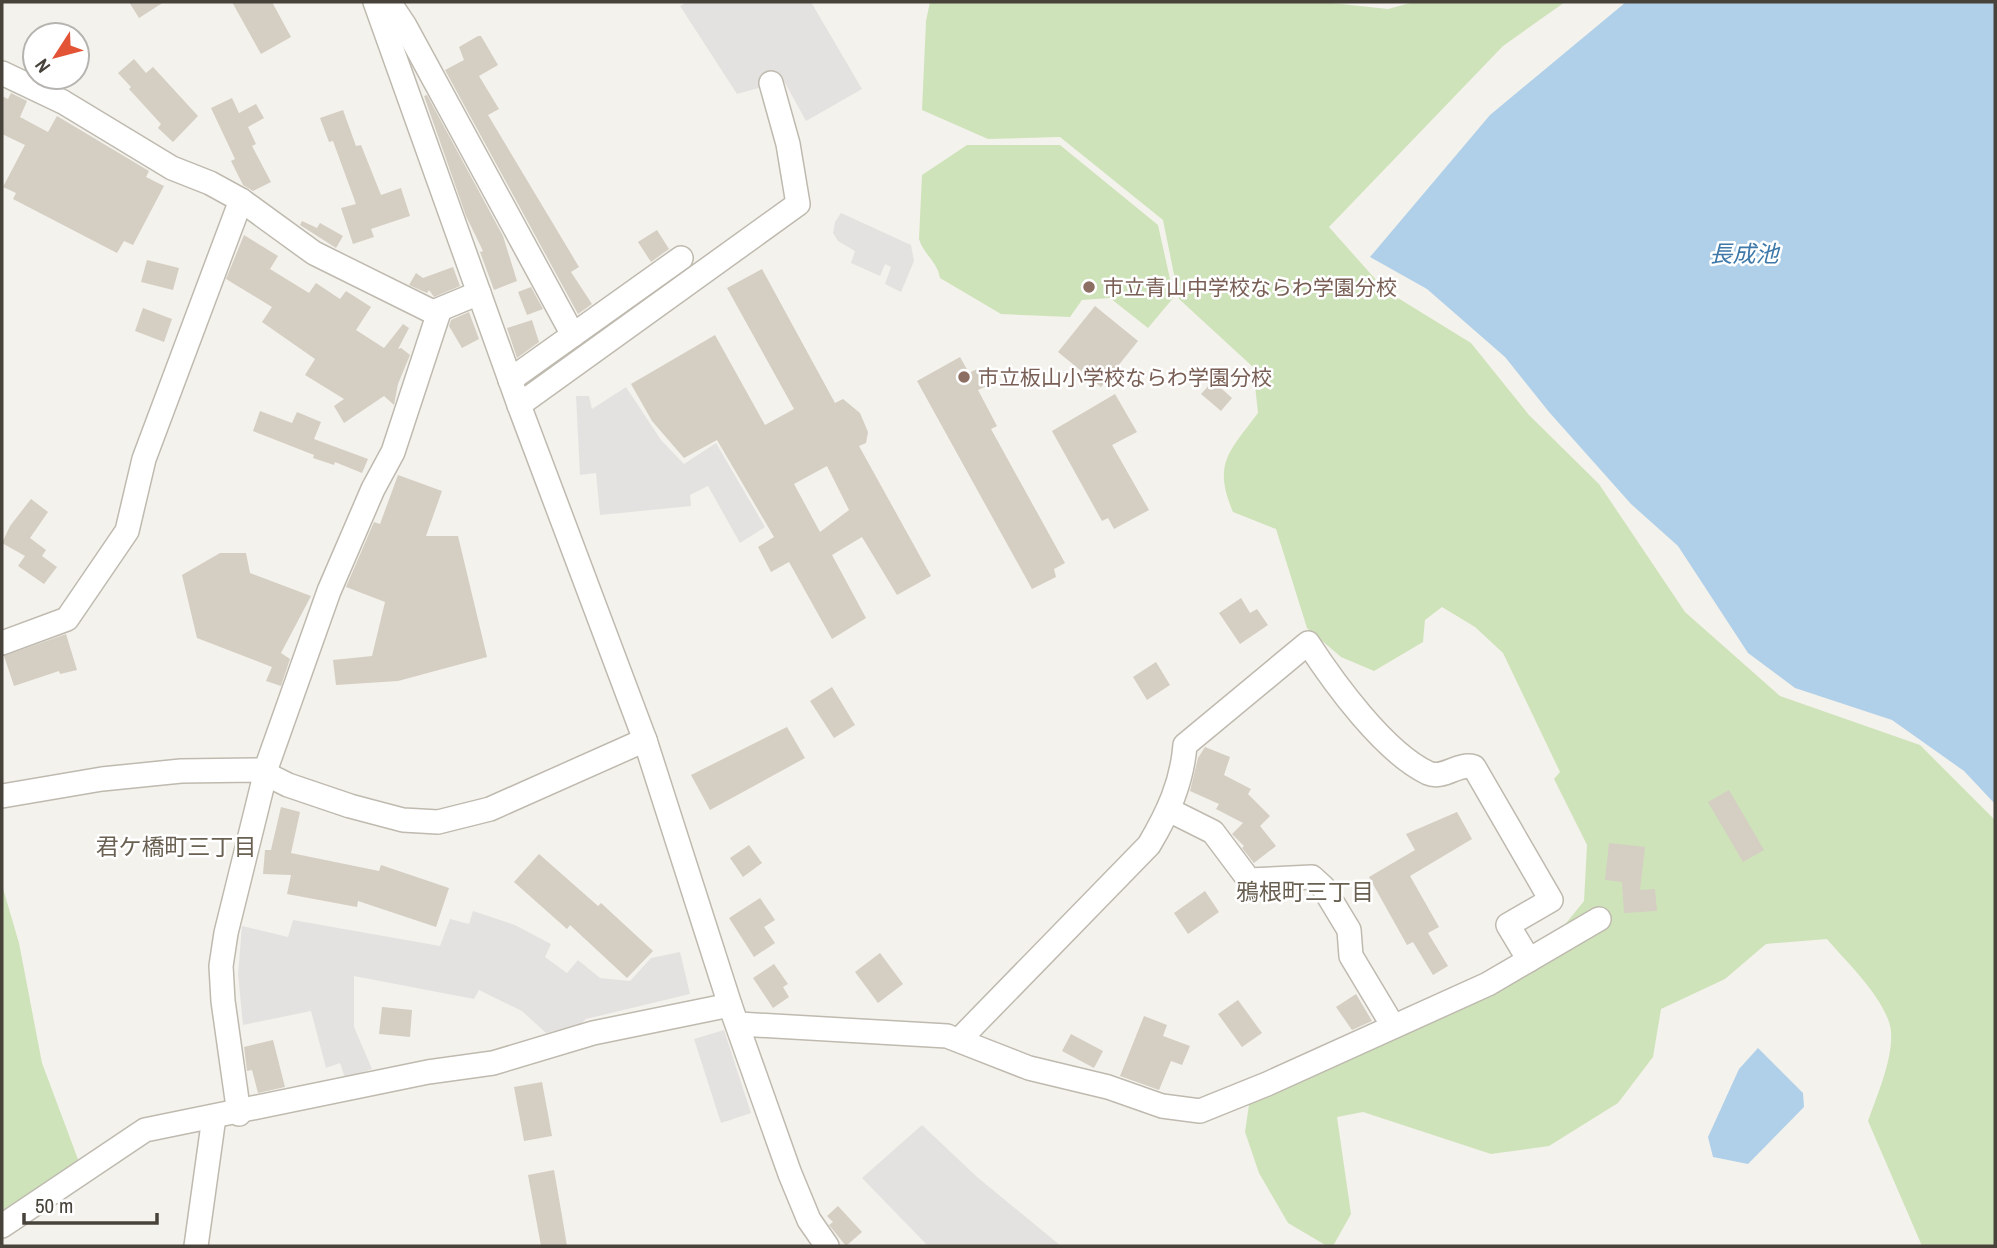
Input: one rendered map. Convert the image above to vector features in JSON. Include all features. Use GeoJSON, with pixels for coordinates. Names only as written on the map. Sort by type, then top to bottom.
{"type":"FeatureCollection","features":[{"type":"Feature","properties":{"kind":"street"},"geometry":{"type":"LineString","coordinates":[[377,2],[519,405],[645,740],[790,1174],[809,1220],[827,1246]]}},
{"type":"Feature","properties":{"kind":"street"},"geometry":{"type":"LineString","coordinates":[[377,2],[393,8],[405,26],[573,335]]}},
{"type":"Feature","properties":{"kind":"street"},"geometry":{"type":"LineString","coordinates":[[2,73],[63,102],[172,168],[209,183],[241,201],[314,253],[433,313],[479,293]]}},
{"type":"Feature","properties":{"kind":"street"},"geometry":{"type":"LineString","coordinates":[[519,405],[798,204],[788,144],[771,83]]}},
{"type":"Feature","properties":{"kind":"street"},"geometry":{"type":"LineString","coordinates":[[2,643],[67,620],[127,531],[144,459],[241,201]]}},
{"type":"Feature","properties":{"kind":"street"},"geometry":{"type":"LineString","coordinates":[[510,380],[681,258]]}},
{"type":"Feature","properties":{"kind":"street"},"geometry":{"type":"LineString","coordinates":[[239,1114],[221,966],[226,933],[267,774],[313,634],[373,489],[393,452],[439,312]]}},
{"type":"Feature","properties":{"kind":"street"},"geometry":{"type":"LineString","coordinates":[[960,1039],[1149,845],[1170,810],[1184,766],[1185,745],[1308,643],[1345,696],[1408,758],[1428,773],[1440,775],[1467,765],[1474,767],[1551,900],[1508,925],[1529,960]]}},
{"type":"Feature","properties":{"kind":"street"},"geometry":{"type":"LineString","coordinates":[[2,796],[102,779],[181,771],[258,769],[288,785],[350,806],[403,820],[438,822],[489,809],[645,740]]}},
{"type":"Feature","properties":{"kind":"street"},"geometry":{"type":"LineString","coordinates":[[1170,810],[1213,832],[1248,880],[1312,877],[1323,887],[1349,930],[1351,956],[1393,1026]]}},
{"type":"Feature","properties":{"kind":"street"},"geometry":{"type":"LineString","coordinates":[[2,1226],[145,1130],[239,1114],[374,1083],[493,1063],[593,1033],[735,1014],[960,1039],[1029,1068],[1108,1087],[1162,1106],[1200,1111],[1268,1084],[1488,984],[1599,919]]}},
{"type":"Feature","properties":{"kind":"street"},"geometry":{"type":"LineString","coordinates":[[196,1246],[214,1117]]}},
{"type":"Feature","properties":{"kind":"green space"},"geometry":{"type":"Polygon","coordinates":[[[930,2],[1323,2],[1388,9],[1414,2],[1565,2],[1503,46],[1329,227],[1385,290],[1471,343],[1529,415],[1599,484],[1685,612],[1780,696],[1920,745],[1995,820],[1995,1246],[1922,1246],[1868,1121],[1889,1058],[1889,1022],[1878,999],[1827,939],[1766,944],[1725,979],[1661,1009],[1653,1057],[1618,1103],[1549,1146],[1491,1154],[1363,1112],[1337,1117],[1351,1214],[1333,1246],[1327,1246],[1288,1223],[1259,1173],[1245,1132],[1250,1098],[1525,974],[1584,901],[1587,845],[1554,779],[1560,772],[1503,653],[1475,627],[1442,607],[1425,620],[1423,642],[1374,671],[1341,657],[1307,628],[1276,529],[1233,512],[1224,481],[1224,469],[1232,448],[1258,413],[1253,367],[1179,299],[1163,220],[1060,137],[988,139],[922,110],[926,21],[930,2]]]}},
{"type":"Feature","properties":{"kind":"green space"},"geometry":{"type":"Polygon","coordinates":[[[967,145],[1060,145],[1158,225],[1174,297],[1148,328],[1110,298],[1082,300],[1070,317],[1001,314],[940,278],[919,239],[922,175],[967,145]]]}},
{"type":"Feature","properties":{"kind":"green space"},"geometry":{"type":"Polygon","coordinates":[[[2,885],[19,943],[42,1063],[79,1162],[2,1213],[2,885]]]}},
{"type":"Feature","properties":{"kind":"shaded area"},"geometry":{"type":"Polygon","coordinates":[[[687,2],[811,2],[862,89],[806,121],[784,81],[737,94],[680,6],[687,2]]]}},
{"type":"Feature","properties":{"kind":"shaded area"},"geometry":{"type":"Polygon","coordinates":[[[841,213],[911,245],[914,261],[901,292],[885,284],[891,267],[885,264],[880,276],[851,263],[855,251],[838,241],[833,233],[835,222],[841,213]]]}},
{"type":"Feature","properties":{"kind":"shaded area"},"geometry":{"type":"Polygon","coordinates":[[[626,387],[661,440],[684,464],[716,443],[765,527],[740,543],[708,486],[690,495],[691,506],[600,515],[596,473],[580,475],[576,396],[589,396],[592,409],[626,387]]]}},
{"type":"Feature","properties":{"kind":"shaded area"},"geometry":{"type":"Polygon","coordinates":[[[473,911],[515,925],[551,944],[545,957],[567,973],[578,960],[600,978],[630,981],[651,958],[680,952],[690,994],[586,1019],[579,1025],[546,1033],[522,1011],[479,990],[474,999],[354,976],[354,1027],[372,1069],[345,1078],[340,1063],[326,1068],[311,1011],[243,1025],[238,974],[242,926],[288,937],[293,920],[440,946],[450,919],[469,924],[473,911]]]}},
{"type":"Feature","properties":{"kind":"shaded area"},"geometry":{"type":"Polygon","coordinates":[[[724,1030],[751,1113],[721,1123],[694,1039],[724,1030]]]}},
{"type":"Feature","properties":{"kind":"shaded area"},"geometry":{"type":"Polygon","coordinates":[[[922,1125],[977,1177],[1061,1246],[928,1246],[862,1178],[922,1125]]]}},
{"type":"Feature","properties":{"kind":"water","name":"長成池"},"geometry":{"type":"Polygon","coordinates":[[[1626,2],[1995,2],[1995,804],[1964,771],[1892,720],[1795,688],[1748,653],[1678,546],[1631,504],[1549,412],[1505,357],[1427,289],[1370,257],[1490,115],[1626,2]]]}},
{"type":"Feature","properties":{"kind":"water"},"geometry":{"type":"Polygon","coordinates":[[[1758,1048],[1803,1093],[1804,1107],[1748,1164],[1713,1157],[1708,1137],[1739,1069],[1758,1048]]]}},
{"type":"Feature","properties":{"kind":"building"},"geometry":{"type":"Polygon","coordinates":[[[129,2],[164,2],[139,18],[129,2]]]}},
{"type":"Feature","properties":{"kind":"building"},"geometry":{"type":"Polygon","coordinates":[[[232,2],[272,2],[291,37],[261,54],[232,2]]]}},
{"type":"Feature","properties":{"kind":"building"},"geometry":{"type":"Polygon","coordinates":[[[481,36],[498,65],[479,76],[499,109],[488,115],[579,267],[571,272],[592,304],[578,314],[445,70],[464,60],[459,47],[481,36]]]}},
{"type":"Feature","properties":{"kind":"building"},"geometry":{"type":"Polygon","coordinates":[[[134,59],[146,73],[153,67],[198,116],[173,142],[158,128],[161,124],[118,73],[134,59]]]}},
{"type":"Feature","properties":{"kind":"building"},"geometry":{"type":"Polygon","coordinates":[[[11,93],[27,101],[20,117],[48,132],[57,116],[149,171],[146,177],[164,186],[133,245],[124,241],[117,253],[13,199],[16,193],[3,187],[25,145],[2,134],[2,96],[8,99],[11,93]]]}},
{"type":"Feature","properties":{"kind":"building"},"geometry":{"type":"Polygon","coordinates":[[[427,95],[503,236],[517,281],[494,290],[480,252],[483,251],[466,216],[424,96],[427,95]]]}},
{"type":"Feature","properties":{"kind":"building"},"geometry":{"type":"Polygon","coordinates":[[[232,98],[239,113],[256,104],[264,118],[248,127],[256,144],[252,146],[271,182],[253,191],[243,185],[231,161],[235,159],[211,108],[232,98]]]}},
{"type":"Feature","properties":{"kind":"building"},"geometry":{"type":"Polygon","coordinates":[[[343,110],[356,146],[361,145],[381,195],[401,188],[410,216],[371,229],[374,237],[353,244],[341,208],[356,204],[333,141],[329,142],[320,118],[343,110]]]}},
{"type":"Feature","properties":{"kind":"building"},"geometry":{"type":"Polygon","coordinates":[[[302,221],[317,228],[320,223],[343,236],[336,248],[300,225],[302,221]]]}},
{"type":"Feature","properties":{"kind":"building"},"geometry":{"type":"Polygon","coordinates":[[[657,230],[669,249],[651,262],[638,242],[657,230]]]}},
{"type":"Feature","properties":{"kind":"building"},"geometry":{"type":"Polygon","coordinates":[[[244,235],[278,256],[270,269],[309,293],[316,283],[340,299],[346,291],[371,307],[356,330],[384,348],[403,324],[409,328],[398,349],[401,348],[410,355],[398,384],[394,405],[384,396],[344,423],[334,406],[344,399],[305,375],[315,359],[262,322],[272,307],[226,279],[244,235]]]}},
{"type":"Feature","properties":{"kind":"building"},"geometry":{"type":"Polygon","coordinates":[[[147,260],[179,268],[173,290],[141,282],[147,260]]]}},
{"type":"Feature","properties":{"kind":"building"},"geometry":{"type":"Polygon","coordinates":[[[453,267],[460,286],[434,297],[429,290],[427,293],[409,285],[416,273],[423,278],[453,267]]]}},
{"type":"Feature","properties":{"kind":"building"},"geometry":{"type":"Polygon","coordinates":[[[762,269],[835,403],[843,399],[860,413],[868,432],[866,443],[859,446],[931,576],[897,595],[862,537],[832,555],[866,618],[832,639],[789,562],[771,572],[758,547],[774,537],[717,440],[684,458],[652,421],[631,384],[715,335],[765,425],[794,409],[727,288],[762,269]],[[827,466],[794,484],[820,532],[849,510],[827,466]]]}},
{"type":"Feature","properties":{"kind":"building"},"geometry":{"type":"Polygon","coordinates":[[[531,287],[543,309],[527,315],[518,292],[531,287]]]}},
{"type":"Feature","properties":{"kind":"building"},"geometry":{"type":"Polygon","coordinates":[[[1095,306],[1138,341],[1101,387],[1058,352],[1095,306]]]}},
{"type":"Feature","properties":{"kind":"building"},"geometry":{"type":"Polygon","coordinates":[[[143,308],[172,319],[164,342],[135,331],[143,308]]]}},
{"type":"Feature","properties":{"kind":"building"},"geometry":{"type":"Polygon","coordinates":[[[469,312],[479,339],[462,348],[449,326],[451,320],[469,312]]]}},
{"type":"Feature","properties":{"kind":"building"},"geometry":{"type":"Polygon","coordinates":[[[532,320],[539,342],[517,358],[507,328],[532,320]]]}},
{"type":"Feature","properties":{"kind":"building"},"geometry":{"type":"Polygon","coordinates":[[[960,357],[969,373],[977,369],[987,386],[978,390],[997,426],[991,429],[1065,563],[1054,569],[1056,577],[1032,589],[917,381],[960,357]]]}},
{"type":"Feature","properties":{"kind":"building"},"geometry":{"type":"Polygon","coordinates":[[[1213,381],[1232,398],[1221,411],[1201,394],[1213,381]]]}},
{"type":"Feature","properties":{"kind":"building"},"geometry":{"type":"Polygon","coordinates":[[[1115,394],[1137,432],[1112,445],[1149,510],[1114,529],[1108,518],[1102,521],[1052,431],[1115,394]]]}},
{"type":"Feature","properties":{"kind":"building"},"geometry":{"type":"Polygon","coordinates":[[[260,411],[292,423],[297,412],[321,422],[314,439],[368,459],[362,473],[335,462],[334,465],[313,458],[314,455],[253,431],[260,411]]]}},
{"type":"Feature","properties":{"kind":"building"},"geometry":{"type":"Polygon","coordinates":[[[398,475],[442,491],[426,536],[458,536],[487,657],[398,681],[336,685],[333,660],[372,656],[385,602],[346,587],[374,522],[380,524],[398,475]]]}},
{"type":"Feature","properties":{"kind":"building"},"geometry":{"type":"Polygon","coordinates":[[[31,499],[48,512],[30,538],[46,550],[42,556],[57,567],[44,584],[18,566],[25,556],[2,543],[10,526],[31,499]]]}},
{"type":"Feature","properties":{"kind":"building"},"geometry":{"type":"Polygon","coordinates":[[[220,553],[246,553],[250,573],[311,596],[281,653],[290,659],[281,686],[266,681],[272,667],[197,638],[182,575],[220,553]]]}},
{"type":"Feature","properties":{"kind":"building"},"geometry":{"type":"Polygon","coordinates":[[[1241,598],[1250,613],[1257,609],[1268,625],[1240,644],[1219,613],[1241,598]]]}},
{"type":"Feature","properties":{"kind":"building"},"geometry":{"type":"Polygon","coordinates":[[[66,634],[77,670],[60,674],[59,671],[14,686],[4,656],[66,634]]]}},
{"type":"Feature","properties":{"kind":"building"},"geometry":{"type":"Polygon","coordinates":[[[1156,662],[1170,685],[1147,700],[1133,677],[1156,662]]]}},
{"type":"Feature","properties":{"kind":"building"},"geometry":{"type":"Polygon","coordinates":[[[832,687],[855,725],[834,738],[810,701],[832,687]]]}},
{"type":"Feature","properties":{"kind":"building"},"geometry":{"type":"Polygon","coordinates":[[[787,727],[805,758],[710,810],[691,775],[787,727]]]}},
{"type":"Feature","properties":{"kind":"building"},"geometry":{"type":"Polygon","coordinates":[[[1205,747],[1230,757],[1224,775],[1251,789],[1248,794],[1270,816],[1260,826],[1276,846],[1254,863],[1242,848],[1244,846],[1232,834],[1243,823],[1216,809],[1219,804],[1190,791],[1198,758],[1205,747]]]}},
{"type":"Feature","properties":{"kind":"building"},"geometry":{"type":"Polygon","coordinates":[[[1729,790],[1764,850],[1743,862],[1708,802],[1729,790]]]}},
{"type":"Feature","properties":{"kind":"building"},"geometry":{"type":"Polygon","coordinates":[[[281,807],[300,812],[291,853],[379,871],[381,865],[449,888],[436,927],[358,901],[357,907],[287,894],[291,875],[263,874],[265,850],[271,850],[281,807]]]}},
{"type":"Feature","properties":{"kind":"building"},"geometry":{"type":"Polygon","coordinates":[[[1457,812],[1472,839],[1410,876],[1439,927],[1428,933],[1448,966],[1433,975],[1413,942],[1407,945],[1369,877],[1415,850],[1406,834],[1457,812]]]}},
{"type":"Feature","properties":{"kind":"building"},"geometry":{"type":"Polygon","coordinates":[[[1609,843],[1645,847],[1640,890],[1655,889],[1657,911],[1624,913],[1622,882],[1605,880],[1609,843]]]}},
{"type":"Feature","properties":{"kind":"building"},"geometry":{"type":"Polygon","coordinates":[[[749,845],[762,863],[743,877],[730,858],[749,845]]]}},
{"type":"Feature","properties":{"kind":"building"},"geometry":{"type":"Polygon","coordinates":[[[539,854],[598,906],[601,903],[653,951],[627,978],[570,925],[567,929],[514,882],[539,854]]]}},
{"type":"Feature","properties":{"kind":"building"},"geometry":{"type":"Polygon","coordinates":[[[1205,891],[1219,912],[1188,934],[1174,913],[1205,891]]]}},
{"type":"Feature","properties":{"kind":"building"},"geometry":{"type":"Polygon","coordinates":[[[760,898],[775,920],[764,927],[775,943],[754,957],[729,918],[760,898]]]}},
{"type":"Feature","properties":{"kind":"building"},"geometry":{"type":"Polygon","coordinates":[[[880,953],[903,984],[878,1003],[855,972],[880,953]]]}},
{"type":"Feature","properties":{"kind":"building"},"geometry":{"type":"Polygon","coordinates":[[[774,964],[788,984],[783,987],[789,997],[773,1008],[753,978],[774,964]]]}},
{"type":"Feature","properties":{"kind":"building"},"geometry":{"type":"Polygon","coordinates":[[[1356,994],[1372,1021],[1352,1030],[1336,1007],[1356,994]]]}},
{"type":"Feature","properties":{"kind":"building"},"geometry":{"type":"Polygon","coordinates":[[[1238,1000],[1262,1033],[1242,1047],[1218,1014],[1238,1000]]]}},
{"type":"Feature","properties":{"kind":"building"},"geometry":{"type":"Polygon","coordinates":[[[382,1007],[412,1010],[410,1037],[379,1034],[382,1007]]]}},
{"type":"Feature","properties":{"kind":"building"},"geometry":{"type":"Polygon","coordinates":[[[1144,1016],[1167,1025],[1163,1036],[1190,1046],[1182,1065],[1171,1061],[1159,1090],[1120,1076],[1144,1016]]]}},
{"type":"Feature","properties":{"kind":"building"},"geometry":{"type":"Polygon","coordinates":[[[1071,1034],[1103,1051],[1094,1068],[1062,1051],[1071,1034]]]}},
{"type":"Feature","properties":{"kind":"building"},"geometry":{"type":"Polygon","coordinates":[[[273,1040],[285,1087],[258,1093],[252,1070],[247,1071],[244,1047],[273,1040]]]}},
{"type":"Feature","properties":{"kind":"building"},"geometry":{"type":"Polygon","coordinates":[[[542,1082],[552,1136],[524,1141],[514,1087],[542,1082]]]}},
{"type":"Feature","properties":{"kind":"building"},"geometry":{"type":"Polygon","coordinates":[[[554,1170],[567,1246],[541,1246],[528,1175],[554,1170]]]}},
{"type":"Feature","properties":{"kind":"building"},"geometry":{"type":"Polygon","coordinates":[[[838,1206],[862,1232],[846,1246],[829,1225],[833,1222],[827,1216],[838,1206]]]}},
{"type":"Feature","properties":{"kind":"place","name":"市立青山中学校ならわ学園分校"},"geometry":{"type":"Point","coordinates":[1089,287]}},
{"type":"Feature","properties":{"kind":"place","name":"市立板山小学校ならわ学園分校"},"geometry":{"type":"Point","coordinates":[964,377]}},
{"type":"Feature","properties":{"kind":"district","name":"君ケ橋町三丁目"},"geometry":{"type":"Point","coordinates":[176,846]}},
{"type":"Feature","properties":{"kind":"district","name":"鴉根町三丁目"},"geometry":{"type":"Point","coordinates":[1305,891]}}]}
